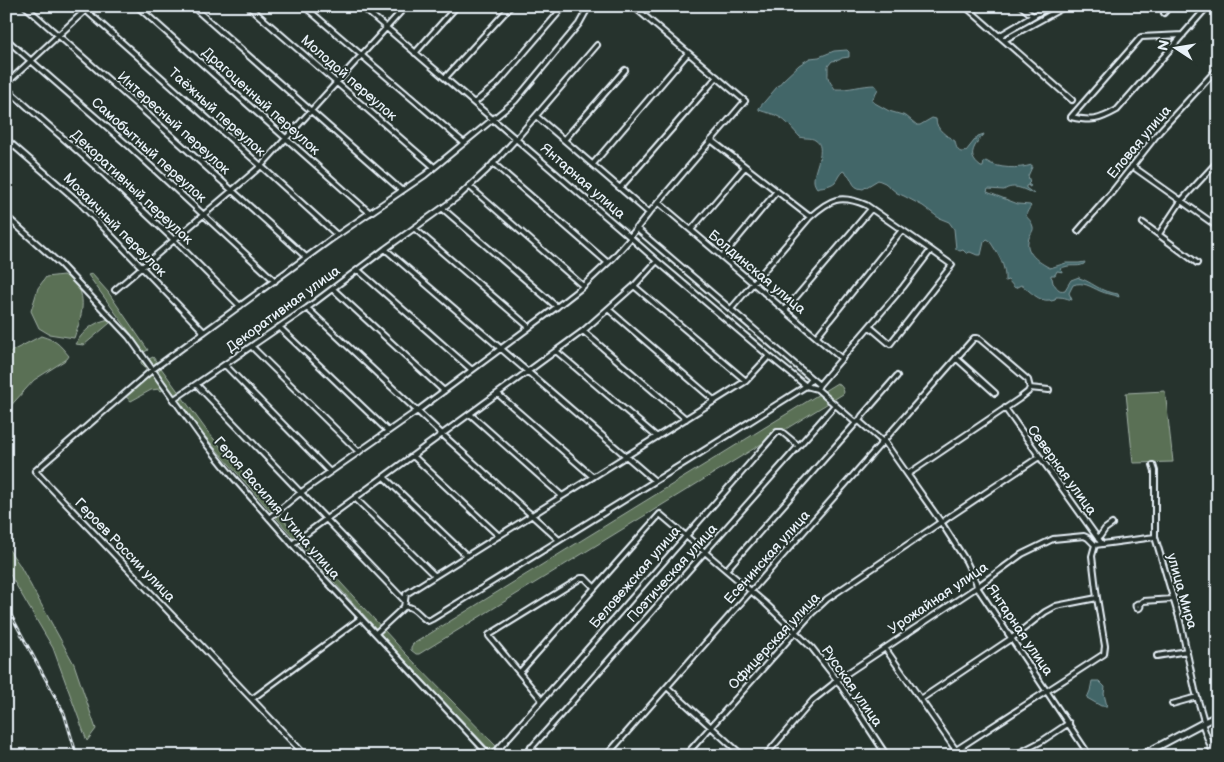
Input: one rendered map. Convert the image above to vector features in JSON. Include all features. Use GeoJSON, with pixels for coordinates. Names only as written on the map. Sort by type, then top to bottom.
{"type":"FeatureCollection","features":[{"type":"Feature","properties":{"kind":"street","name":"Интересный переулок"},"geometry":{"type":"LineString","coordinates":[[25,6],[233,190],[306,258]]}},
{"type":"Feature","properties":{"kind":"street","name":"Таёжный переулок"},"geometry":{"type":"LineString","coordinates":[[81,6],[337,235]]}},
{"type":"Feature","properties":{"kind":"street"},"geometry":{"type":"LineString","coordinates":[[6,84],[90,6]]}},
{"type":"Feature","properties":{"kind":"street","name":"Драгоценный переулок"},"geometry":{"type":"LineString","coordinates":[[137,6],[370,213]]}},
{"type":"Feature","properties":{"kind":"street"},"geometry":{"type":"LineString","coordinates":[[192,6],[402,191]]}},
{"type":"Feature","properties":{"kind":"street","name":"Молодой переулок"},"geometry":{"type":"LineString","coordinates":[[248,6],[434,168]]}},
{"type":"Feature","properties":{"kind":"street"},"geometry":{"type":"LineString","coordinates":[[304,6],[464,143]]}},
{"type":"Feature","properties":{"kind":"street","name":"Янтарная улица"},"geometry":{"type":"LineString","coordinates":[[361,6],[657,261],[806,386]]}},
{"type":"Feature","properties":{"kind":"street"},"geometry":{"type":"LineString","coordinates":[[115,290],[261,166],[406,6]]}},
{"type":"Feature","properties":{"kind":"street"},"geometry":{"type":"LineString","coordinates":[[415,53],[457,6]]}},
{"type":"Feature","properties":{"kind":"street"},"geometry":{"type":"LineString","coordinates":[[445,78],[510,6]]}},
{"type":"Feature","properties":{"kind":"street"},"geometry":{"type":"LineString","coordinates":[[152,370],[274,280],[434,168],[515,101],[579,24],[588,6]]}},
{"type":"Feature","properties":{"kind":"street"},"geometry":{"type":"LineString","coordinates":[[269,518],[300,493],[417,411],[583,286],[608,263],[631,237],[636,228],[745,101],[633,6]]}},
{"type":"Feature","properties":{"kind":"street"},"geometry":{"type":"LineString","coordinates":[[965,6],[1072,100]]}},
{"type":"Feature","properties":{"kind":"street"},"geometry":{"type":"LineString","coordinates":[[1021,6],[1033,16]]}},
{"type":"Feature","properties":{"kind":"street"},"geometry":{"type":"LineString","coordinates":[[999,36],[1050,6]]}},
{"type":"Feature","properties":{"kind":"street"},"geometry":{"type":"LineString","coordinates":[[1004,40],[1066,6]]}},
{"type":"Feature","properties":{"kind":"street"},"geometry":{"type":"LineString","coordinates":[[1164,13],[1170,6]]}},
{"type":"Feature","properties":{"kind":"street"},"geometry":{"type":"LineString","coordinates":[[1183,35],[1141,37],[1070,117],[1085,120],[1102,118],[1117,110],[1183,35],[1208,6]]}},
{"type":"Feature","properties":{"kind":"street"},"geometry":{"type":"LineString","coordinates":[[474,103],[498,83],[560,10]]}},
{"type":"Feature","properties":{"kind":"street","name":"Самобытный переулок"},"geometry":{"type":"LineString","coordinates":[[6,39],[130,147],[274,280]]}},
{"type":"Feature","properties":{"kind":"street","name":"Декоративная улица"},"geometry":{"type":"LineString","coordinates":[[174,400],[307,308],[384,249],[458,196],[516,139],[597,45]]}},
{"type":"Feature","properties":{"kind":"street"},"geometry":{"type":"LineString","coordinates":[[592,164],[688,53]]}},
{"type":"Feature","properties":{"kind":"street","name":"Еловая улица"},"geometry":{"type":"LineString","coordinates":[[1078,231],[1159,132],[1218,68]]}},
{"type":"Feature","properties":{"kind":"street"},"geometry":{"type":"LineString","coordinates":[[564,140],[624,70]]}},
{"type":"Feature","properties":{"kind":"street"},"geometry":{"type":"LineString","coordinates":[[620,188],[717,77]]}},
{"type":"Feature","properties":{"kind":"street","name":"Декоративный переулок"},"geometry":{"type":"LineString","coordinates":[[6,88],[174,240],[240,306]]}},
{"type":"Feature","properties":{"kind":"street"},"geometry":{"type":"LineString","coordinates":[[536,116],[649,213]]}},
{"type":"Feature","properties":{"kind":"street","name":"Мозаичный переулок"},"geometry":{"type":"LineString","coordinates":[[6,139],[81,204],[204,332]]}},
{"type":"Feature","properties":{"kind":"street"},"geometry":{"type":"LineString","coordinates":[[711,140],[810,217]]}},
{"type":"Feature","properties":{"kind":"street"},"geometry":{"type":"LineString","coordinates":[[1159,234],[1181,201],[1218,161]]}},
{"type":"Feature","properties":{"kind":"street"},"geometry":{"type":"LineString","coordinates":[[493,163],[608,263]]}},
{"type":"Feature","properties":{"kind":"street"},"geometry":{"type":"LineString","coordinates":[[1132,166],[1218,227]]}},
{"type":"Feature","properties":{"kind":"street"},"geometry":{"type":"LineString","coordinates":[[691,230],[745,167]]}},
{"type":"Feature","properties":{"kind":"street"},"geometry":{"type":"LineString","coordinates":[[469,186],[583,286]]}},
{"type":"Feature","properties":{"kind":"street"},"geometry":{"type":"LineString","coordinates":[[722,257],[777,191]]}},
{"type":"Feature","properties":{"kind":"street"},"geometry":{"type":"LineString","coordinates":[[731,309],[810,217],[824,204],[839,199],[855,201],[871,209],[952,265],[890,344],[870,327]]}},
{"type":"Feature","properties":{"kind":"street","name":"Болдинская улица"},"geometry":{"type":"LineString","coordinates":[[658,202],[842,359]]}},
{"type":"Feature","properties":{"kind":"street"},"geometry":{"type":"LineString","coordinates":[[442,208],[557,307]]}},
{"type":"Feature","properties":{"kind":"street"},"geometry":{"type":"LineString","coordinates":[[785,310],[871,209]]}},
{"type":"Feature","properties":{"kind":"street","name":"Героя Василия Утина улица"},"geometry":{"type":"LineString","coordinates":[[6,216],[60,264],[129,337],[221,462],[269,518],[491,756]]}},
{"type":"Feature","properties":{"kind":"street"},"geometry":{"type":"LineString","coordinates":[[1143,223],[1197,263]]}},
{"type":"Feature","properties":{"kind":"street"},"geometry":{"type":"LineString","coordinates":[[414,228],[529,328]]}},
{"type":"Feature","properties":{"kind":"street","name":"Янтарная улица"},"geometry":{"type":"LineString","coordinates":[[636,228],[812,379],[835,405],[884,442],[941,522],[966,562],[977,587],[1069,723],[1088,756]]}},
{"type":"Feature","properties":{"kind":"street"},"geometry":{"type":"LineString","coordinates":[[816,337],[902,230]]}},
{"type":"Feature","properties":{"kind":"street"},"geometry":{"type":"LineString","coordinates":[[384,249],[655,481]]}},
{"type":"Feature","properties":{"kind":"street"},"geometry":{"type":"LineString","coordinates":[[806,386],[818,387],[903,288],[931,250]]}},
{"type":"Feature","properties":{"kind":"street"},"geometry":{"type":"LineString","coordinates":[[292,544],[583,331],[634,286],[657,261]]}},
{"type":"Feature","properties":{"kind":"street"},"geometry":{"type":"LineString","coordinates":[[358,270],[472,370]]}},
{"type":"Feature","properties":{"kind":"street"},"geometry":{"type":"LineString","coordinates":[[634,286],[746,381]]}},
{"type":"Feature","properties":{"kind":"street"},"geometry":{"type":"LineString","coordinates":[[332,288],[444,390]]}},
{"type":"Feature","properties":{"kind":"street"},"geometry":{"type":"LineString","coordinates":[[307,308],[559,540]]}},
{"type":"Feature","properties":{"kind":"street"},"geometry":{"type":"LineString","coordinates":[[608,309],[715,400]]}},
{"type":"Feature","properties":{"kind":"street"},"geometry":{"type":"LineString","coordinates":[[279,327],[388,431]]}},
{"type":"Feature","properties":{"kind":"street"},"geometry":{"type":"LineString","coordinates":[[583,331],[686,419]]}},
{"type":"Feature","properties":{"kind":"street","name":"Есенинская улица"},"geometry":{"type":"LineString","coordinates":[[606,756],[974,338],[980,339],[1028,380],[1030,388]]}},
{"type":"Feature","properties":{"kind":"street"},"geometry":{"type":"LineString","coordinates":[[252,347],[358,452]]}},
{"type":"Feature","properties":{"kind":"street"},"geometry":{"type":"LineString","coordinates":[[556,351],[657,437]]}},
{"type":"Feature","properties":{"kind":"street"},"geometry":{"type":"LineString","coordinates":[[376,633],[404,607],[406,594],[746,381],[769,356]]}},
{"type":"Feature","properties":{"kind":"street"},"geometry":{"type":"LineString","coordinates":[[956,358],[995,393]]}},
{"type":"Feature","properties":{"kind":"street"},"geometry":{"type":"LineString","coordinates":[[225,365],[330,472]]}},
{"type":"Feature","properties":{"kind":"street","name":"Героев России улица"},"geometry":{"type":"LineString","coordinates":[[152,370],[35,471],[306,756]]}},
{"type":"Feature","properties":{"kind":"street"},"geometry":{"type":"LineString","coordinates":[[726,570],[897,376]]}},
{"type":"Feature","properties":{"kind":"street"},"geometry":{"type":"LineString","coordinates":[[404,607],[412,608],[428,621],[432,619],[806,386],[812,379]]}},
{"type":"Feature","properties":{"kind":"street"},"geometry":{"type":"LineString","coordinates":[[197,385],[405,600]]}},
{"type":"Feature","properties":{"kind":"street"},"geometry":{"type":"LineString","coordinates":[[908,474],[1028,392],[1030,388],[1049,390]]}},
{"type":"Feature","properties":{"kind":"street"},"geometry":{"type":"LineString","coordinates":[[498,394],[594,477]]}},
{"type":"Feature","properties":{"kind":"street","name":"Поэтическая улица"},"geometry":{"type":"LineString","coordinates":[[524,756],[835,405]]}},
{"type":"Feature","properties":{"kind":"street","name":"Северная улица"},"geometry":{"type":"LineString","coordinates":[[1005,408],[1102,544]]}},
{"type":"Feature","properties":{"kind":"street"},"geometry":{"type":"LineString","coordinates":[[470,414],[562,496]]}},
{"type":"Feature","properties":{"kind":"street","name":"Беловежская улица"},"geometry":{"type":"LineString","coordinates":[[491,756],[777,432],[782,432],[799,446]]}},
{"type":"Feature","properties":{"kind":"street"},"geometry":{"type":"LineString","coordinates":[[414,456],[499,536]]}},
{"type":"Feature","properties":{"kind":"street","name":"Офицерская улица"},"geometry":{"type":"LineString","coordinates":[[685,756],[812,613],[827,599],[1039,457]]}},
{"type":"Feature","properties":{"kind":"street","name":"улица Мира"},"geometry":{"type":"LineString","coordinates":[[1153,465],[1155,470],[1155,537],[1187,651],[1203,722],[1214,756]]}},
{"type":"Feature","properties":{"kind":"street"},"geometry":{"type":"LineString","coordinates":[[384,477],[467,556]]}},
{"type":"Feature","properties":{"kind":"street"},"geometry":{"type":"LineString","coordinates":[[355,498],[435,576]]}},
{"type":"Feature","properties":{"kind":"street","name":"Русская улица"},"geometry":{"type":"LineString","coordinates":[[594,587],[658,515],[662,514],[765,603],[812,648],[837,680],[887,756]]}},
{"type":"Feature","properties":{"kind":"street"},"geometry":{"type":"LineString","coordinates":[[1098,539],[1105,529],[1112,524]]}},
{"type":"Feature","properties":{"kind":"street","name":"Урожайная улица"},"geometry":{"type":"LineString","coordinates":[[764,756],[813,700],[837,680],[977,587],[1022,554],[1052,539],[1084,536],[1094,545],[1155,537]]}},
{"type":"Feature","properties":{"kind":"street"},"geometry":{"type":"LineString","coordinates":[[956,750],[1104,654],[1105,646],[1092,556],[1094,545]]}},
{"type":"Feature","properties":{"kind":"street"},"geometry":{"type":"LineString","coordinates":[[520,672],[594,587],[585,578],[581,578],[490,633],[490,636],[542,700]]}},
{"type":"Feature","properties":{"kind":"street"},"geometry":{"type":"LineString","coordinates":[[921,699],[1012,638],[1045,612],[1056,606],[1097,598]]}},
{"type":"Feature","properties":{"kind":"street"},"geometry":{"type":"LineString","coordinates":[[1140,604],[1143,600],[1173,600]]}},
{"type":"Feature","properties":{"kind":"street"},"geometry":{"type":"LineString","coordinates":[[252,699],[361,618]]}},
{"type":"Feature","properties":{"kind":"street"},"geometry":{"type":"LineString","coordinates":[[885,648],[960,756]]}},
{"type":"Feature","properties":{"kind":"street"},"geometry":{"type":"LineString","coordinates":[[1157,656],[1187,651]]}},
{"type":"Feature","properties":{"kind":"street"},"geometry":{"type":"LineString","coordinates":[[667,688],[743,756]]}},
{"type":"Feature","properties":{"kind":"street"},"geometry":{"type":"LineString","coordinates":[[1172,704],[1197,698]]}},
{"type":"Feature","properties":{"kind":"street"},"geometry":{"type":"LineString","coordinates":[[1140,756],[1218,715]]}},
{"type":"Feature","properties":{"kind":"street"},"geometry":{"type":"LineString","coordinates":[[1013,756],[1042,741],[1069,723]]}},
{"type":"Feature","properties":{"kind":"street"},"geometry":{"type":"LineString","coordinates":[[531,747],[541,756]]}},
{"type":"Feature","properties":{"kind":"green space"},"geometry":{"type":"Polygon","coordinates":[[[92,274],[108,292],[148,350],[144,352],[88,275],[92,274]]]}},
{"type":"Feature","properties":{"kind":"green space"},"geometry":{"type":"Polygon","coordinates":[[[63,275],[75,282],[82,296],[82,311],[74,338],[49,334],[39,328],[31,311],[38,288],[46,277],[63,275]]]}},
{"type":"Feature","properties":{"kind":"green space"},"geometry":{"type":"Polygon","coordinates":[[[109,319],[110,323],[84,345],[75,344],[89,328],[109,319]]]}},
{"type":"Feature","properties":{"kind":"green space"},"geometry":{"type":"Polygon","coordinates":[[[41,336],[57,343],[69,356],[34,380],[6,411],[6,354],[41,336]]]}},
{"type":"Feature","properties":{"kind":"green space"},"geometry":{"type":"Polygon","coordinates":[[[153,357],[207,431],[289,526],[405,653],[497,747],[492,752],[401,656],[202,433],[149,359],[153,357]]]}},
{"type":"Feature","properties":{"kind":"green space"},"geometry":{"type":"Polygon","coordinates":[[[141,361],[143,361],[163,390],[151,390],[131,401],[125,396],[130,390],[148,378],[150,373],[141,361]]]}},
{"type":"Feature","properties":{"kind":"green space"},"geometry":{"type":"Polygon","coordinates":[[[837,383],[842,388],[843,394],[419,654],[411,650],[413,644],[837,383]]]}},
{"type":"Feature","properties":{"kind":"green space"},"geometry":{"type":"Polygon","coordinates":[[[1165,391],[1173,462],[1133,463],[1126,393],[1165,391]]]}},
{"type":"Feature","properties":{"kind":"green space"},"geometry":{"type":"Polygon","coordinates":[[[6,548],[19,564],[74,664],[96,729],[87,741],[53,648],[6,568],[6,548]]]}},
{"type":"Feature","properties":{"kind":"water"},"geometry":{"type":"Polygon","coordinates":[[[847,50],[849,57],[832,61],[828,66],[828,78],[835,89],[875,85],[878,89],[872,100],[873,102],[889,111],[906,116],[917,125],[932,118],[936,119],[940,129],[945,135],[955,141],[957,148],[961,152],[966,151],[978,136],[984,134],[973,149],[974,160],[981,167],[983,167],[986,161],[996,166],[1008,168],[1032,165],[1028,176],[1030,182],[1028,184],[1031,186],[1029,187],[1028,185],[1026,188],[1034,194],[1016,187],[1004,190],[988,189],[987,192],[1018,204],[1031,206],[1026,216],[1032,223],[1033,228],[1028,248],[1042,263],[1050,268],[1066,263],[1085,262],[1081,265],[1064,267],[1060,269],[1063,272],[1057,271],[1055,275],[1051,275],[1053,283],[1058,289],[1065,290],[1071,280],[1079,277],[1105,291],[1118,294],[1119,297],[1087,285],[1077,284],[1073,285],[1069,293],[1072,300],[1056,297],[1055,300],[1051,301],[1035,296],[1021,285],[1015,288],[1008,280],[1005,281],[1003,265],[989,240],[987,239],[984,242],[981,255],[970,252],[967,254],[963,250],[956,249],[954,229],[949,222],[939,218],[923,206],[897,193],[878,180],[863,189],[859,188],[856,187],[847,173],[843,171],[834,183],[817,188],[814,176],[820,153],[819,143],[813,139],[800,137],[782,119],[759,110],[759,108],[799,65],[810,58],[819,57],[834,51],[847,50]]]}},
{"type":"Feature","properties":{"kind":"water"},"geometry":{"type":"Polygon","coordinates":[[[1092,681],[1099,681],[1105,687],[1104,694],[1107,706],[1101,706],[1087,698],[1092,681]]]}},
{"type":"Feature","properties":{"kind":"railway"},"geometry":{"type":"LineString","coordinates":[[6,606],[64,713],[77,756]]}}]}
